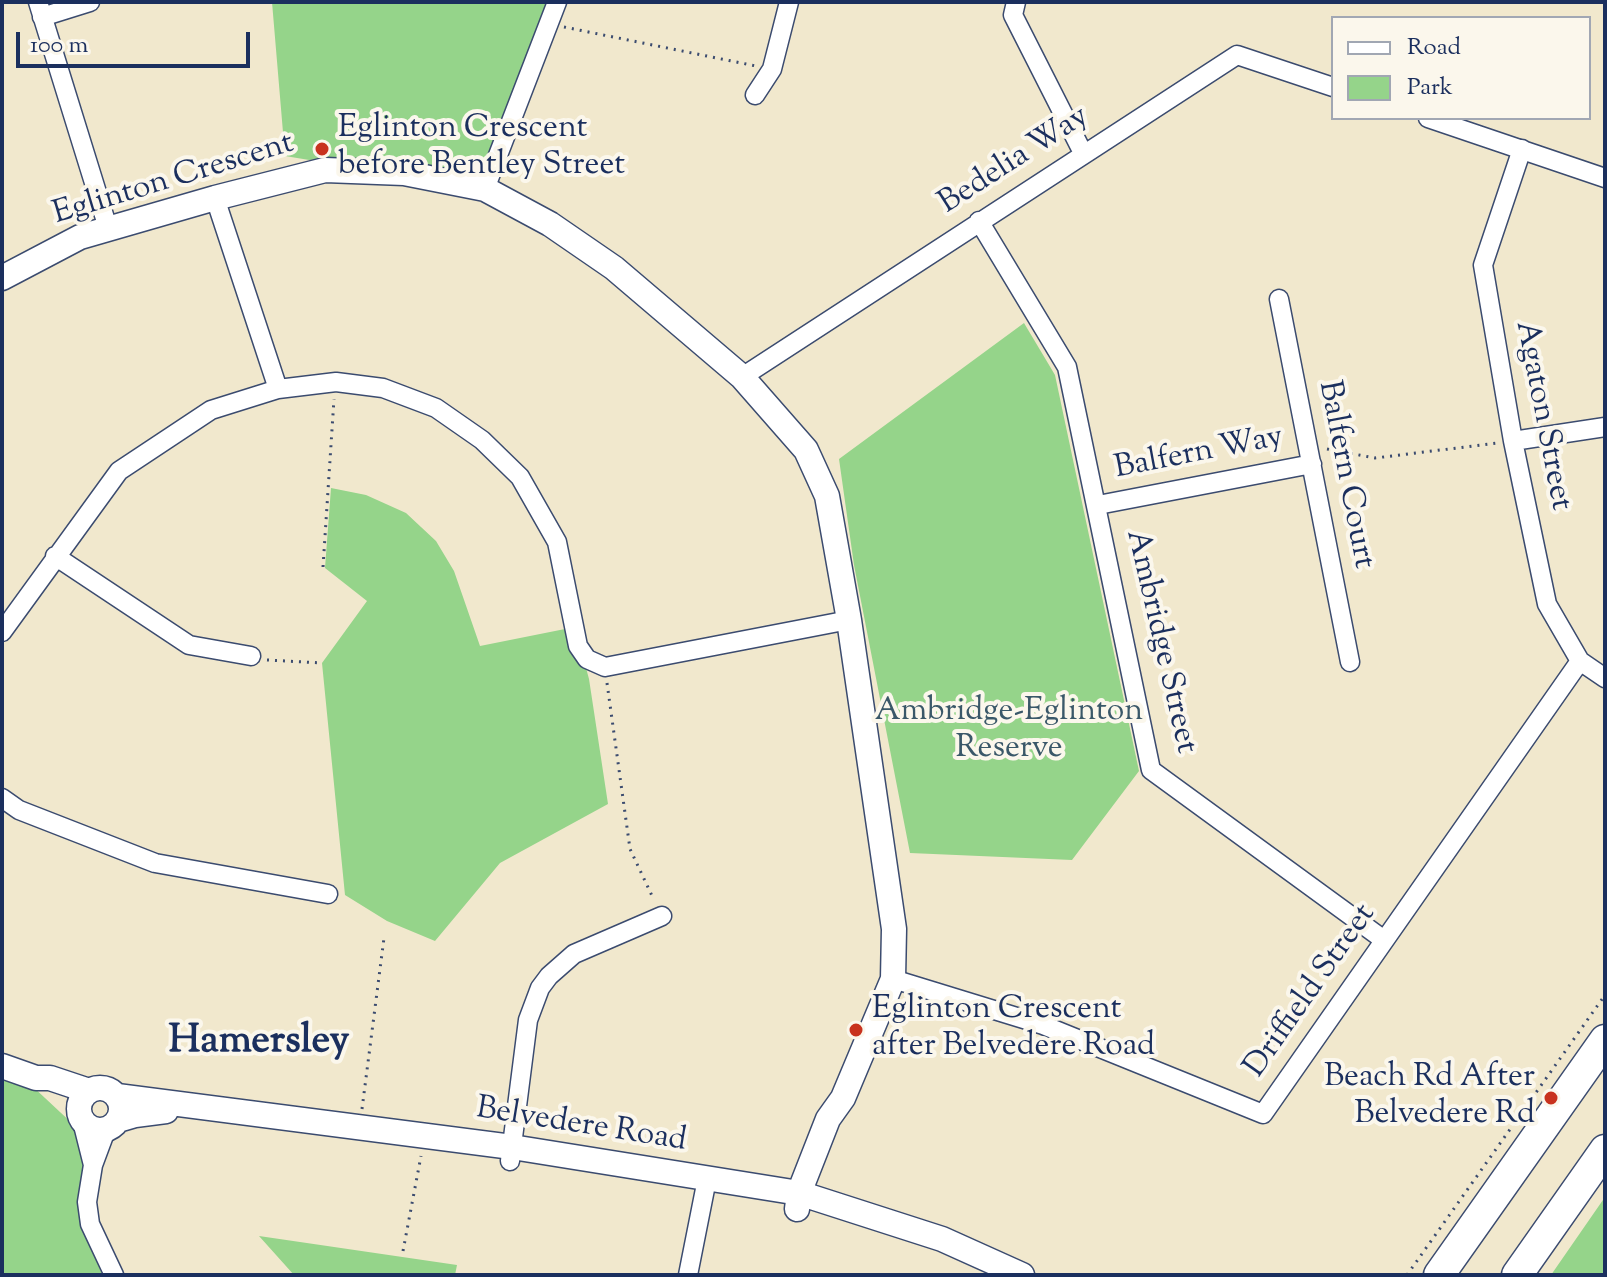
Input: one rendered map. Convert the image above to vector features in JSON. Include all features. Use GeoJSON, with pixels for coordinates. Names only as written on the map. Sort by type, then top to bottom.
{"type":"FeatureCollection","features":[{"type":"Feature","properties":{"kind":"main road"},"geometry":{"type":"LineString","coordinates":[[1439,1275],[1605,1040]]}},
{"type":"Feature","properties":{"kind":"main road"},"geometry":{"type":"LineString","coordinates":[[1517,1275],[1605,1150]]}},
{"type":"Feature","properties":{"kind":"street"},"geometry":{"type":"LineString","coordinates":[[90,2],[40,10],[108,228]]}},
{"type":"Feature","properties":{"kind":"street"},"geometry":{"type":"LineString","coordinates":[[485,189],[557,2]]}},
{"type":"Feature","properties":{"kind":"street"},"geometry":{"type":"LineString","coordinates":[[755,95],[772,69],[789,2]]}},
{"type":"Feature","properties":{"kind":"street"},"geometry":{"type":"LineString","coordinates":[[1016,2],[1013,15],[1083,153]]}},
{"type":"Feature","properties":{"kind":"street","name":"Bedelia Way"},"geometry":{"type":"LineString","coordinates":[[742,377],[1237,55],[1331,86]]}},
{"type":"Feature","properties":{"kind":"street"},"geometry":{"type":"LineString","coordinates":[[1434,120],[1605,178]]}},
{"type":"Feature","properties":{"kind":"street","name":"Agaton Street"},"geometry":{"type":"LineString","coordinates":[[1522,149],[1483,265],[1513,441],[1547,604],[1580,661],[1605,678]]}},
{"type":"Feature","properties":{"kind":"street","name":"Eglinton Crescent"},"geometry":{"type":"LineString","coordinates":[[2,278],[80,237],[325,170],[404,173],[485,189],[550,224],[614,268],[742,377],[806,450],[827,496],[849,620],[894,929],[893,979],[843,1098],[828,1119],[806,1203]]}},
{"type":"Feature","properties":{"kind":"street"},"geometry":{"type":"LineString","coordinates":[[215,198],[278,389]]}},
{"type":"Feature","properties":{"kind":"street","name":"Ambridge Street"},"geometry":{"type":"LineString","coordinates":[[979,221],[1067,367],[1151,770],[1384,940]]}},
{"type":"Feature","properties":{"kind":"street","name":"Balfern Court"},"geometry":{"type":"LineString","coordinates":[[1279,299],[1350,662]]}},
{"type":"Feature","properties":{"kind":"street"},"geometry":{"type":"LineString","coordinates":[[2,632],[119,471],[211,410],[278,389],[336,382],[383,388],[436,408],[482,440],[520,477],[557,542],[578,646],[587,659],[605,667],[849,620]]}},
{"type":"Feature","properties":{"kind":"street"},"geometry":{"type":"LineString","coordinates":[[1513,441],[1605,427]]}},
{"type":"Feature","properties":{"kind":"street","name":"Balfern Way"},"geometry":{"type":"LineString","coordinates":[[1098,505],[1310,455]]}},
{"type":"Feature","properties":{"kind":"street"},"geometry":{"type":"LineString","coordinates":[[55,556],[189,645],[251,656]]}},
{"type":"Feature","properties":{"kind":"street","name":"Driffield Street"},"geometry":{"type":"LineString","coordinates":[[893,979],[1043,1025],[1263,1114],[1580,661]]}},
{"type":"Feature","properties":{"kind":"street"},"geometry":{"type":"LineString","coordinates":[[2,798],[19,810],[155,863],[328,894]]}},
{"type":"Feature","properties":{"kind":"street"},"geometry":{"type":"LineString","coordinates":[[511,1154],[528,1020],[540,988],[574,954],[662,916]]}},
{"type":"Feature","properties":{"kind":"street"},"geometry":{"type":"LineString","coordinates":[[1567,1094],[1605,1057]]}},
{"type":"Feature","properties":{"kind":"street"},"geometry":{"type":"LineString","coordinates":[[2,1066],[36,1078],[50,1078],[83,1108],[89,1128],[114,1116]]}},
{"type":"Feature","properties":{"kind":"street"},"geometry":{"type":"LineString","coordinates":[[83,1108],[104,1088],[114,1116],[93,1165],[87,1202],[90,1224],[114,1275]]}},
{"type":"Feature","properties":{"kind":"street"},"geometry":{"type":"LineString","coordinates":[[83,1108],[93,1165]]}},
{"type":"Feature","properties":{"kind":"street","name":"Belvedere Road"},"geometry":{"type":"LineString","coordinates":[[114,1116],[164,1111],[422,1149],[511,1154]]}},
{"type":"Feature","properties":{"kind":"street","name":"Belvedere Road"},"geometry":{"type":"LineString","coordinates":[[114,1116],[359,1128],[806,1203],[942,1239],[1022,1275]]}},
{"type":"Feature","properties":{"kind":"street"},"geometry":{"type":"LineString","coordinates":[[688,1275],[706,1186]]}},
{"type":"Feature","properties":{"kind":"street","name":"Belvedere Road"},"geometry":{"type":"LineString","coordinates":[[806,1203],[997,1275]]}},
{"type":"Feature","properties":{"kind":"path"},"geometry":{"type":"LineString","coordinates":[[549,24],[772,69]]}},
{"type":"Feature","properties":{"kind":"path"},"geometry":{"type":"LineString","coordinates":[[323,567],[336,382]]}},
{"type":"Feature","properties":{"kind":"path"},"geometry":{"type":"LineString","coordinates":[[1310,455],[1375,458],[1513,441]]}},
{"type":"Feature","properties":{"kind":"path"},"geometry":{"type":"LineString","coordinates":[[251,656],[271,662],[322,663]]}},
{"type":"Feature","properties":{"kind":"path"},"geometry":{"type":"LineString","coordinates":[[605,667],[630,849],[662,916]]}},
{"type":"Feature","properties":{"kind":"path"},"geometry":{"type":"LineString","coordinates":[[359,1128],[384,938]]}},
{"type":"Feature","properties":{"kind":"path"},"geometry":{"type":"LineString","coordinates":[[1407,1275],[1605,995]]}},
{"type":"Feature","properties":{"kind":"path"},"geometry":{"type":"LineString","coordinates":[[403,1251],[422,1149]]}},
{"type":"Feature","properties":{"kind":"green space"},"geometry":{"type":"Polygon","coordinates":[[[272,2],[557,2],[485,189],[285,156],[272,2]]]}},
{"type":"Feature","properties":{"kind":"green space","name":"Ambridge-Eglinton Reserve"},"geometry":{"type":"Polygon","coordinates":[[[1024,323],[1055,375],[1139,771],[1072,860],[910,853],[854,565],[839,459],[1024,323]]]}},
{"type":"Feature","properties":{"kind":"green space"},"geometry":{"type":"Polygon","coordinates":[[[331,488],[366,495],[406,513],[436,541],[454,571],[480,646],[575,627],[589,679],[608,804],[500,863],[435,941],[387,921],[345,895],[322,663],[367,601],[325,568],[331,488]]]}},
{"type":"Feature","properties":{"kind":"green space"},"geometry":{"type":"Polygon","coordinates":[[[2,1069],[30,1084],[75,1126],[84,1151],[80,1211],[102,1275],[2,1275],[2,1069]]]}},
{"type":"Feature","properties":{"kind":"green space"},"geometry":{"type":"Polygon","coordinates":[[[1605,1197],[1605,1275],[1551,1275],[1605,1197]]]}},
{"type":"Feature","properties":{"kind":"green space"},"geometry":{"type":"Polygon","coordinates":[[[259,1236],[457,1265],[455,1275],[294,1275],[259,1236]]]}},
{"type":"Feature","properties":{"kind":"place","name":"Eglinton Crescent before Bentley Street"},"geometry":{"type":"Point","coordinates":[322,149]}},
{"type":"Feature","properties":{"kind":"place","name":"Eglinton Crescent after Belvedere Road"},"geometry":{"type":"Point","coordinates":[856,1030]}},
{"type":"Feature","properties":{"kind":"place","name":"Beach Rd After Belvedere Rd"},"geometry":{"type":"Point","coordinates":[1551,1098]}},
{"type":"Feature","properties":{"kind":"district","name":"Hamersley"},"geometry":{"type":"Point","coordinates":[259,1044]}}]}
